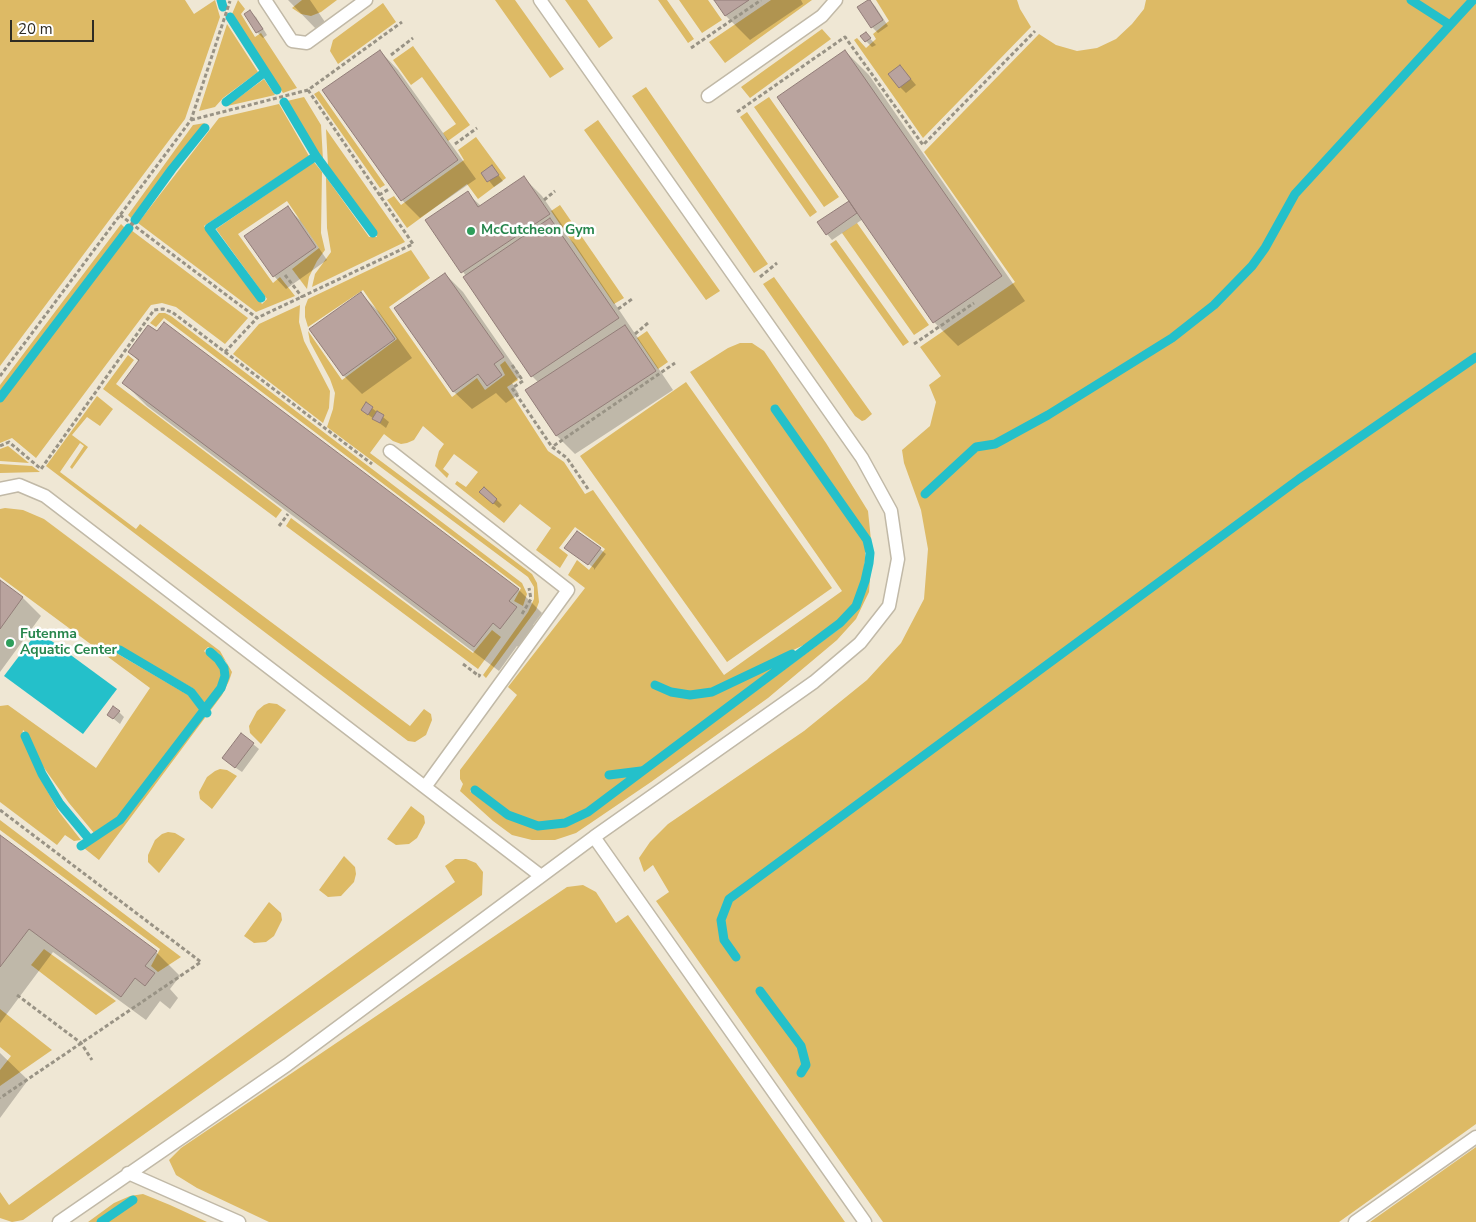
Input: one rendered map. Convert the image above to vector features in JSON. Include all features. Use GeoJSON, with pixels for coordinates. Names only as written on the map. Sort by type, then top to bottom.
{"type":"FeatureCollection","features":[{"type":"Feature","properties":{"kind":"lane"},"geometry":{"type":"LineString","coordinates":[[265,0],[292,41],[307,43],[366,0]]}},
{"type":"Feature","properties":{"kind":"lane"},"geometry":{"type":"LineString","coordinates":[[59,1222],[287,1065],[594,837],[814,682],[860,643],[889,606],[898,559],[891,511],[862,458],[540,0]]}},
{"type":"Feature","properties":{"kind":"lane"},"geometry":{"type":"LineString","coordinates":[[708,96],[822,16],[836,0]]}},
{"type":"Feature","properties":{"kind":"lane"},"geometry":{"type":"LineString","coordinates":[[390,451],[568,590],[425,787]]}},
{"type":"Feature","properties":{"kind":"lane"},"geometry":{"type":"LineString","coordinates":[[0,488],[19,485],[45,496],[541,876]]}},
{"type":"Feature","properties":{"kind":"lane"},"geometry":{"type":"LineString","coordinates":[[594,837],[864,1222]]}},
{"type":"Feature","properties":{"kind":"lane"},"geometry":{"type":"LineString","coordinates":[[1355,1222],[1476,1137]]}},
{"type":"Feature","properties":{"kind":"lane"},"geometry":{"type":"LineString","coordinates":[[128,1173],[238,1222]]}},
{"type":"Feature","properties":{"kind":"path"},"geometry":{"type":"LineString","coordinates":[[691,48],[761,0]]}},
{"type":"Feature","properties":{"kind":"path"},"geometry":{"type":"LineString","coordinates":[[0,376],[191,120],[230,1]]}},
{"type":"Feature","properties":{"kind":"path"},"geometry":{"type":"LineString","coordinates":[[191,120],[308,90],[402,22]]}},
{"type":"Feature","properties":{"kind":"path"},"geometry":{"type":"LineString","coordinates":[[737,112],[845,37],[923,145],[1035,31]]}},
{"type":"Feature","properties":{"kind":"path"},"geometry":{"type":"LineString","coordinates":[[391,55],[413,38]]}},
{"type":"Feature","properties":{"kind":"path"},"geometry":{"type":"LineString","coordinates":[[225,352],[257,318],[413,244],[308,90]]}},
{"type":"Feature","properties":{"kind":"path"},"geometry":{"type":"LineString","coordinates":[[455,144],[477,128]]}},
{"type":"Feature","properties":{"kind":"path"},"geometry":{"type":"LineString","coordinates":[[379,195],[389,189]]}},
{"type":"Feature","properties":{"kind":"path"},"geometry":{"type":"LineString","coordinates":[[544,200],[556,191]]}},
{"type":"Feature","properties":{"kind":"path"},"geometry":{"type":"LineString","coordinates":[[120,216],[257,318]]}},
{"type":"Feature","properties":{"kind":"path"},"geometry":{"type":"LineString","coordinates":[[757,279],[777,263]]}},
{"type":"Feature","properties":{"kind":"path"},"geometry":{"type":"LineString","coordinates":[[285,275],[302,297]]}},
{"type":"Feature","properties":{"kind":"path"},"geometry":{"type":"LineString","coordinates":[[618,309],[632,300]]}},
{"type":"Feature","properties":{"kind":"path"},"geometry":{"type":"LineString","coordinates":[[914,344],[974,303]]}},
{"type":"Feature","properties":{"kind":"path"},"geometry":{"type":"LineString","coordinates":[[0,446],[9,442],[41,469],[154,310],[163,309],[172,312],[375,466]]}},
{"type":"Feature","properties":{"kind":"path"},"geometry":{"type":"LineString","coordinates":[[634,334],[648,323]]}},
{"type":"Feature","properties":{"kind":"path"},"geometry":{"type":"LineString","coordinates":[[552,448],[675,363]]}},
{"type":"Feature","properties":{"kind":"path"},"geometry":{"type":"LineString","coordinates":[[512,365],[523,381],[512,388],[552,448],[567,458],[588,489]]}},
{"type":"Feature","properties":{"kind":"path"},"geometry":{"type":"LineString","coordinates":[[279,526],[288,514]]}},
{"type":"Feature","properties":{"kind":"path"},"geometry":{"type":"LineString","coordinates":[[520,616],[531,599],[531,590],[528,585]]}},
{"type":"Feature","properties":{"kind":"path"},"geometry":{"type":"LineString","coordinates":[[463,664],[479,676],[484,668]]}},
{"type":"Feature","properties":{"kind":"path"},"geometry":{"type":"LineString","coordinates":[[0,810],[201,962],[0,1098]]}},
{"type":"Feature","properties":{"kind":"path"},"geometry":{"type":"LineString","coordinates":[[17,996],[81,1043],[92,1060]]}},
{"type":"Feature","properties":{"kind":"shaded area"},"geometry":{"type":"Polygon","coordinates":[[[0,0],[185,0],[194,14],[215,0],[220,17],[185,119],[0,366],[0,0]]]}},
{"type":"Feature","properties":{"kind":"shaded area"},"geometry":{"type":"Polygon","coordinates":[[[238,0],[245,9],[241,14],[255,37],[261,33],[297,88],[283,93],[232,14],[238,0]]]}},
{"type":"Feature","properties":{"kind":"shaded area"},"geometry":{"type":"Polygon","coordinates":[[[302,0],[337,0],[321,12],[311,16],[301,14],[292,8],[302,0]]]}},
{"type":"Feature","properties":{"kind":"shaded area"},"geometry":{"type":"Polygon","coordinates":[[[495,0],[515,0],[564,69],[550,78],[495,0]]]}},
{"type":"Feature","properties":{"kind":"shaded area"},"geometry":{"type":"Polygon","coordinates":[[[565,0],[587,0],[613,38],[599,48],[565,0]]]}},
{"type":"Feature","properties":{"kind":"shaded area"},"geometry":{"type":"Polygon","coordinates":[[[658,0],[667,0],[694,39],[688,43],[658,0]]]}},
{"type":"Feature","properties":{"kind":"shaded area"},"geometry":{"type":"Polygon","coordinates":[[[679,0],[708,0],[722,20],[702,33],[679,0]]]}},
{"type":"Feature","properties":{"kind":"shaded area"},"geometry":{"type":"Polygon","coordinates":[[[771,0],[812,0],[725,63],[709,42],[771,0]]]}},
{"type":"Feature","properties":{"kind":"shaded area"},"geometry":{"type":"Polygon","coordinates":[[[876,0],[1017,0],[1031,27],[923,138],[854,40],[857,38],[866,48],[876,39],[873,34],[889,21],[876,0]]]}},
{"type":"Feature","properties":{"kind":"shaded area"},"geometry":{"type":"Polygon","coordinates":[[[1146,0],[1476,0],[1476,1124],[1339,1222],[883,1222],[656,901],[669,892],[653,865],[644,872],[639,858],[650,842],[668,824],[804,731],[867,680],[901,643],[924,599],[928,549],[921,510],[904,463],[902,450],[930,426],[936,402],[929,385],[941,376],[920,347],[1015,282],[924,152],[1039,34],[1056,45],[1077,51],[1097,48],[1116,39],[1132,24],[1144,9],[1146,0]]]}},
{"type":"Feature","properties":{"kind":"shaded area"},"geometry":{"type":"Polygon","coordinates":[[[383,3],[396,22],[338,64],[330,51],[333,40],[383,3]]]}},
{"type":"Feature","properties":{"kind":"shaded area"},"geometry":{"type":"Polygon","coordinates":[[[227,24],[258,72],[223,98],[215,107],[199,111],[227,24]]]}},
{"type":"Feature","properties":{"kind":"shaded area"},"geometry":{"type":"Polygon","coordinates":[[[822,29],[831,39],[750,98],[741,87],[822,29]]]}},
{"type":"Feature","properties":{"kind":"shaded area"},"geometry":{"type":"Polygon","coordinates":[[[413,46],[470,125],[448,141],[443,133],[456,124],[422,77],[411,85],[393,60],[413,46]]]}},
{"type":"Feature","properties":{"kind":"shaded area"},"geometry":{"type":"Polygon","coordinates":[[[264,79],[275,95],[227,106],[264,79]]]}},
{"type":"Feature","properties":{"kind":"shaded area"},"geometry":{"type":"Polygon","coordinates":[[[646,87],[768,264],[754,273],[632,96],[646,87]]]}},
{"type":"Feature","properties":{"kind":"shaded area"},"geometry":{"type":"Polygon","coordinates":[[[319,91],[385,185],[380,188],[314,94],[319,91]]]}},
{"type":"Feature","properties":{"kind":"shaded area"},"geometry":{"type":"Polygon","coordinates":[[[304,97],[321,125],[323,160],[287,101],[304,97]]]}},
{"type":"Feature","properties":{"kind":"shaded area"},"geometry":{"type":"Polygon","coordinates":[[[769,97],[839,197],[824,207],[754,107],[769,97]]]}},
{"type":"Feature","properties":{"kind":"shaded area"},"geometry":{"type":"Polygon","coordinates":[[[279,104],[309,156],[204,226],[262,304],[267,299],[216,229],[314,162],[322,172],[321,233],[325,250],[309,277],[307,289],[292,269],[319,248],[287,201],[238,234],[273,283],[280,277],[295,296],[256,312],[138,223],[219,118],[279,104]]]}},
{"type":"Feature","properties":{"kind":"shaded area"},"geometry":{"type":"Polygon","coordinates":[[[747,112],[817,212],[810,217],[740,117],[747,112]]]}},
{"type":"Feature","properties":{"kind":"shaded area"},"geometry":{"type":"Polygon","coordinates":[[[598,120],[720,291],[706,300],[584,130],[598,120]]]}},
{"type":"Feature","properties":{"kind":"shaded area"},"geometry":{"type":"Polygon","coordinates":[[[205,123],[131,218],[128,215],[193,125],[205,123]]]}},
{"type":"Feature","properties":{"kind":"shaded area"},"geometry":{"type":"Polygon","coordinates":[[[326,129],[405,242],[312,287],[315,274],[331,252],[327,228],[326,177],[369,237],[377,237],[376,231],[328,166],[326,129]]]}},
{"type":"Feature","properties":{"kind":"shaded area"},"geometry":{"type":"Polygon","coordinates":[[[476,137],[506,178],[478,199],[467,184],[407,228],[387,200],[394,196],[401,205],[464,160],[458,150],[476,137]]]}},
{"type":"Feature","properties":{"kind":"shaded area"},"geometry":{"type":"Polygon","coordinates":[[[560,205],[624,298],[614,304],[551,211],[560,205]]]}},
{"type":"Feature","properties":{"kind":"shaded area"},"geometry":{"type":"Polygon","coordinates":[[[857,223],[929,325],[914,335],[842,233],[857,223]]]}},
{"type":"Feature","properties":{"kind":"shaded area"},"geometry":{"type":"Polygon","coordinates":[[[121,224],[125,228],[0,394],[0,385],[121,224]]]}},
{"type":"Feature","properties":{"kind":"shaded area"},"geometry":{"type":"Polygon","coordinates":[[[131,230],[248,318],[225,344],[176,307],[162,303],[151,305],[36,458],[12,438],[0,443],[0,402],[131,230]]]}},
{"type":"Feature","properties":{"kind":"shaded area"},"geometry":{"type":"Polygon","coordinates":[[[836,240],[909,342],[903,346],[830,244],[836,240]]]}},
{"type":"Feature","properties":{"kind":"shaded area"},"geometry":{"type":"Polygon","coordinates":[[[411,250],[430,278],[389,307],[452,397],[477,378],[485,390],[505,375],[500,365],[505,361],[518,380],[507,387],[548,451],[564,462],[585,494],[593,490],[724,675],[842,591],[690,372],[728,348],[740,343],[752,343],[764,351],[826,443],[868,511],[871,540],[777,406],[773,405],[772,410],[865,542],[865,561],[862,579],[854,605],[839,621],[814,640],[711,690],[690,693],[673,690],[656,683],[653,684],[654,687],[670,694],[690,697],[712,695],[798,653],[643,769],[607,775],[609,777],[638,773],[587,809],[564,820],[539,823],[509,812],[473,787],[470,791],[504,817],[536,829],[564,827],[589,815],[839,629],[857,609],[871,566],[869,592],[856,619],[837,640],[768,698],[576,833],[555,840],[532,840],[512,835],[493,821],[460,791],[463,784],[460,779],[460,770],[517,695],[508,687],[585,588],[568,575],[577,560],[589,570],[605,549],[575,527],[559,548],[568,555],[560,568],[536,550],[551,528],[520,504],[504,523],[455,484],[457,481],[466,487],[478,472],[454,454],[443,469],[449,474],[447,478],[435,466],[439,451],[444,444],[423,426],[414,440],[407,443],[401,444],[393,441],[384,434],[370,453],[532,574],[537,583],[539,602],[536,610],[486,678],[483,675],[528,612],[534,599],[534,587],[528,577],[327,427],[333,409],[335,393],[330,379],[310,342],[308,331],[342,380],[397,339],[363,290],[308,327],[305,307],[308,299],[411,250]]]}},
{"type":"Feature","properties":{"kind":"shaded area"},"geometry":{"type":"Polygon","coordinates":[[[774,277],[872,414],[865,420],[862,421],[855,416],[763,284],[774,277]]]}},
{"type":"Feature","properties":{"kind":"shaded area"},"geometry":{"type":"Polygon","coordinates":[[[300,305],[299,322],[304,341],[330,391],[329,408],[323,423],[233,354],[259,324],[300,305]]]}},
{"type":"Feature","properties":{"kind":"shaded area"},"geometry":{"type":"Polygon","coordinates":[[[159,313],[171,316],[522,583],[527,594],[523,606],[514,601],[521,588],[164,318],[156,327],[150,323],[159,313]]]}},
{"type":"Feature","properties":{"kind":"shaded area"},"geometry":{"type":"Polygon","coordinates":[[[647,331],[668,362],[658,369],[637,338],[647,331]]]}},
{"type":"Feature","properties":{"kind":"shaded area"},"geometry":{"type":"Polygon","coordinates":[[[128,355],[134,360],[116,384],[282,510],[276,518],[103,389],[128,355]]]}},
{"type":"Feature","properties":{"kind":"shaded area"},"geometry":{"type":"Polygon","coordinates":[[[686,382],[832,588],[727,662],[580,456],[686,382]]]}},
{"type":"Feature","properties":{"kind":"shaded area"},"geometry":{"type":"Polygon","coordinates":[[[97,396],[113,409],[100,426],[87,417],[72,435],[88,447],[72,469],[70,467],[84,446],[80,443],[60,472],[136,529],[140,524],[410,726],[424,709],[431,714],[432,720],[426,735],[415,742],[408,741],[46,466],[97,396]]]}},
{"type":"Feature","properties":{"kind":"shaded area"},"geometry":{"type":"Polygon","coordinates":[[[8,446],[29,463],[0,461],[0,449],[8,446]]]}},
{"type":"Feature","properties":{"kind":"shaded area"},"geometry":{"type":"Polygon","coordinates":[[[0,464],[32,466],[40,472],[0,473],[0,464]]]}},
{"type":"Feature","properties":{"kind":"shaded area"},"geometry":{"type":"Polygon","coordinates":[[[0,509],[23,510],[44,519],[220,651],[232,672],[222,695],[99,860],[84,848],[123,822],[220,693],[227,682],[229,672],[226,662],[218,653],[208,647],[204,651],[220,667],[222,677],[205,704],[194,689],[121,647],[115,648],[118,654],[188,695],[200,710],[118,818],[94,833],[69,803],[42,765],[28,735],[23,730],[22,736],[39,776],[59,812],[81,840],[74,841],[65,835],[57,845],[0,802],[0,706],[8,705],[96,768],[150,688],[0,577],[0,509]]]}},
{"type":"Feature","properties":{"kind":"shaded area"},"geometry":{"type":"Polygon","coordinates":[[[291,518],[473,653],[492,630],[501,637],[478,669],[286,526],[291,518]]]}},
{"type":"Feature","properties":{"kind":"shaded area"},"geometry":{"type":"Polygon","coordinates":[[[269,703],[277,704],[286,710],[261,744],[250,733],[249,726],[257,711],[269,703]]]}},
{"type":"Feature","properties":{"kind":"shaded area"},"geometry":{"type":"Polygon","coordinates":[[[220,769],[227,770],[237,776],[212,809],[200,799],[199,792],[207,777],[220,769]]]}},
{"type":"Feature","properties":{"kind":"shaded area"},"geometry":{"type":"Polygon","coordinates":[[[411,806],[424,816],[425,823],[417,838],[409,844],[396,845],[387,839],[411,806]]]}},
{"type":"Feature","properties":{"kind":"shaded area"},"geometry":{"type":"Polygon","coordinates":[[[0,820],[181,957],[158,972],[151,966],[160,949],[0,830],[0,820]]]}},
{"type":"Feature","properties":{"kind":"shaded area"},"geometry":{"type":"Polygon","coordinates":[[[168,832],[175,833],[185,839],[159,873],[148,862],[148,855],[155,840],[168,832]]]}},
{"type":"Feature","properties":{"kind":"shaded area"},"geometry":{"type":"Polygon","coordinates":[[[344,856],[355,867],[354,882],[341,896],[328,897],[319,890],[344,856]]]}},
{"type":"Feature","properties":{"kind":"shaded area"},"geometry":{"type":"Polygon","coordinates":[[[455,859],[466,859],[476,863],[483,872],[482,895],[23,1220],[12,1222],[0,1218],[0,1192],[9,1205],[455,882],[445,866],[455,859]]]}},
{"type":"Feature","properties":{"kind":"shaded area"},"geometry":{"type":"Polygon","coordinates":[[[583,885],[596,892],[616,923],[628,915],[845,1222],[269,1222],[197,1188],[176,1175],[169,1160],[181,1148],[567,887],[583,885]]]}},
{"type":"Feature","properties":{"kind":"shaded area"},"geometry":{"type":"Polygon","coordinates":[[[269,902],[281,913],[282,920],[274,936],[266,942],[254,943],[244,936],[269,902]]]}},
{"type":"Feature","properties":{"kind":"shaded area"},"geometry":{"type":"Polygon","coordinates":[[[44,949],[116,1001],[96,1015],[31,965],[44,949]]]}},
{"type":"Feature","properties":{"kind":"shaded area"},"geometry":{"type":"Polygon","coordinates":[[[0,1009],[52,1050],[0,1086],[0,1070],[11,1056],[0,1047],[0,1009]]]}},
{"type":"Feature","properties":{"kind":"shaded area"},"geometry":{"type":"Polygon","coordinates":[[[1476,1147],[1476,1222],[1370,1222],[1476,1147]]]}},
{"type":"Feature","properties":{"kind":"shaded area"},"geometry":{"type":"Polygon","coordinates":[[[143,1194],[207,1222],[88,1222],[114,1203],[130,1196],[143,1194]]]}},
{"type":"Feature","properties":{"kind":"water"},"geometry":{"type":"Polygon","coordinates":[[[38,631],[117,689],[83,734],[4,676],[38,631]]]}},
{"type":"Feature","properties":{"kind":"building"},"geometry":{"type":"Polygon","coordinates":[[[714,0],[749,0],[725,16],[714,0]]]}},
{"type":"Feature","properties":{"kind":"building"},"geometry":{"type":"Polygon","coordinates":[[[870,0],[883,20],[871,28],[857,7],[870,0]]]}},
{"type":"Feature","properties":{"kind":"building"},"geometry":{"type":"Polygon","coordinates":[[[250,10],[263,29],[256,33],[244,14],[250,10]]]}},
{"type":"Feature","properties":{"kind":"building"},"geometry":{"type":"Polygon","coordinates":[[[866,32],[871,38],[865,42],[860,36],[866,32]]]}},
{"type":"Feature","properties":{"kind":"building"},"geometry":{"type":"Polygon","coordinates":[[[380,50],[458,160],[401,201],[322,90],[380,50]]]}},
{"type":"Feature","properties":{"kind":"building"},"geometry":{"type":"Polygon","coordinates":[[[845,50],[1002,276],[933,323],[777,97],[845,50]]]}},
{"type":"Feature","properties":{"kind":"building"},"geometry":{"type":"Polygon","coordinates":[[[900,65],[911,79],[899,88],[888,74],[900,65]]]}},
{"type":"Feature","properties":{"kind":"building"},"geometry":{"type":"Polygon","coordinates":[[[492,165],[499,175],[487,182],[481,173],[492,165]]]}},
{"type":"Feature","properties":{"kind":"building"},"geometry":{"type":"Polygon","coordinates":[[[524,176],[550,214],[461,273],[425,220],[468,191],[478,207],[524,176]]]}},
{"type":"Feature","properties":{"kind":"building"},"geometry":{"type":"Polygon","coordinates":[[[849,201],[857,213],[826,235],[817,222],[849,201]]]}},
{"type":"Feature","properties":{"kind":"building"},"geometry":{"type":"Polygon","coordinates":[[[288,206],[316,247],[273,277],[244,236],[288,206]]]}},
{"type":"Feature","properties":{"kind":"building"},"geometry":{"type":"Polygon","coordinates":[[[550,218],[619,318],[531,377],[463,277],[550,218]]]}},
{"type":"Feature","properties":{"kind":"building"},"geometry":{"type":"Polygon","coordinates":[[[445,273],[504,357],[494,364],[502,375],[487,386],[478,374],[453,392],[394,308],[445,273]]]}},
{"type":"Feature","properties":{"kind":"building"},"geometry":{"type":"Polygon","coordinates":[[[361,292],[395,339],[343,376],[309,329],[361,292]]]}},
{"type":"Feature","properties":{"kind":"building"},"geometry":{"type":"Polygon","coordinates":[[[164,322],[519,589],[509,601],[517,607],[500,629],[493,623],[474,647],[122,383],[139,360],[128,352],[148,325],[157,331],[164,322]]]}},
{"type":"Feature","properties":{"kind":"building"},"geometry":{"type":"Polygon","coordinates":[[[625,325],[656,371],[556,436],[525,390],[625,325]]]}},
{"type":"Feature","properties":{"kind":"building"},"geometry":{"type":"Polygon","coordinates":[[[366,402],[373,407],[368,415],[361,410],[366,402]]]}},
{"type":"Feature","properties":{"kind":"building"},"geometry":{"type":"Polygon","coordinates":[[[377,411],[384,415],[380,423],[372,419],[377,411]]]}},
{"type":"Feature","properties":{"kind":"building"},"geometry":{"type":"Polygon","coordinates":[[[484,487],[497,499],[493,504],[479,492],[484,487]]]}},
{"type":"Feature","properties":{"kind":"building"},"geometry":{"type":"Polygon","coordinates":[[[577,531],[601,548],[588,565],[564,548],[577,531]]]}},
{"type":"Feature","properties":{"kind":"building"},"geometry":{"type":"Polygon","coordinates":[[[0,580],[23,597],[0,629],[0,580]]]}},
{"type":"Feature","properties":{"kind":"building"},"geometry":{"type":"Polygon","coordinates":[[[113,706],[120,711],[113,719],[107,715],[113,706]]]}},
{"type":"Feature","properties":{"kind":"building"},"geometry":{"type":"Polygon","coordinates":[[[241,733],[254,743],[235,768],[222,758],[241,733]]]}},
{"type":"Feature","properties":{"kind":"building"},"geometry":{"type":"Polygon","coordinates":[[[0,835],[157,951],[145,966],[155,973],[145,986],[135,978],[121,997],[29,929],[0,967],[0,835]]]}},
{"type":"Feature","properties":{"kind":"waterway"},"geometry":{"type":"LineString","coordinates":[[221,0],[223,7]]}},
{"type":"Feature","properties":{"kind":"waterway"},"geometry":{"type":"LineString","coordinates":[[1411,0],[1450,25]]}},
{"type":"Feature","properties":{"kind":"waterway"},"geometry":{"type":"LineString","coordinates":[[925,494],[976,447],[995,444],[1048,415],[1172,338],[1214,305],[1252,266],[1265,248],[1295,194],[1473,0]]}},
{"type":"Feature","properties":{"kind":"waterway"},"geometry":{"type":"LineString","coordinates":[[230,17],[277,90]]}},
{"type":"Feature","properties":{"kind":"waterway"},"geometry":{"type":"LineString","coordinates":[[226,102],[265,72]]}},
{"type":"Feature","properties":{"kind":"waterway"},"geometry":{"type":"LineString","coordinates":[[284,102],[316,156],[373,233]]}},
{"type":"Feature","properties":{"kind":"waterway"},"geometry":{"type":"LineString","coordinates":[[135,220],[205,128]]}},
{"type":"Feature","properties":{"kind":"waterway"},"geometry":{"type":"LineString","coordinates":[[261,298],[209,228],[316,156]]}},
{"type":"Feature","properties":{"kind":"waterway"},"geometry":{"type":"LineString","coordinates":[[0,398],[129,228]]}},
{"type":"Feature","properties":{"kind":"waterway"},"geometry":{"type":"LineString","coordinates":[[736,957],[724,940],[721,920],[729,899],[1299,479],[1476,357]]}},
{"type":"Feature","properties":{"kind":"waterway"},"geometry":{"type":"LineString","coordinates":[[475,790],[508,815],[538,826],[565,823],[588,812],[840,623],[856,606],[869,563],[870,553],[867,540],[775,409]]}},
{"type":"Feature","properties":{"kind":"waterway"},"geometry":{"type":"LineString","coordinates":[[120,650],[191,692],[207,713]]}},
{"type":"Feature","properties":{"kind":"waterway"},"geometry":{"type":"LineString","coordinates":[[81,846],[120,820],[221,688],[225,676],[224,668],[210,652]]}},
{"type":"Feature","properties":{"kind":"waterway"},"geometry":{"type":"LineString","coordinates":[[655,685],[671,692],[690,695],[712,692],[792,654]]}},
{"type":"Feature","properties":{"kind":"waterway"},"geometry":{"type":"LineString","coordinates":[[25,736],[42,774],[60,804],[90,840]]}},
{"type":"Feature","properties":{"kind":"waterway"},"geometry":{"type":"LineString","coordinates":[[609,775],[641,771]]}},
{"type":"Feature","properties":{"kind":"waterway"},"geometry":{"type":"LineString","coordinates":[[760,991],[801,1046],[806,1065],[801,1073]]}},
{"type":"Feature","properties":{"kind":"waterway"},"geometry":{"type":"LineString","coordinates":[[101,1222],[133,1200]]}},
{"type":"Feature","properties":{"kind":"place","name":"McCutcheon Gym"},"geometry":{"type":"Point","coordinates":[471,231]}},
{"type":"Feature","properties":{"kind":"place","name":"Futenma Aquatic Center"},"geometry":{"type":"Point","coordinates":[10,643]}}]}
